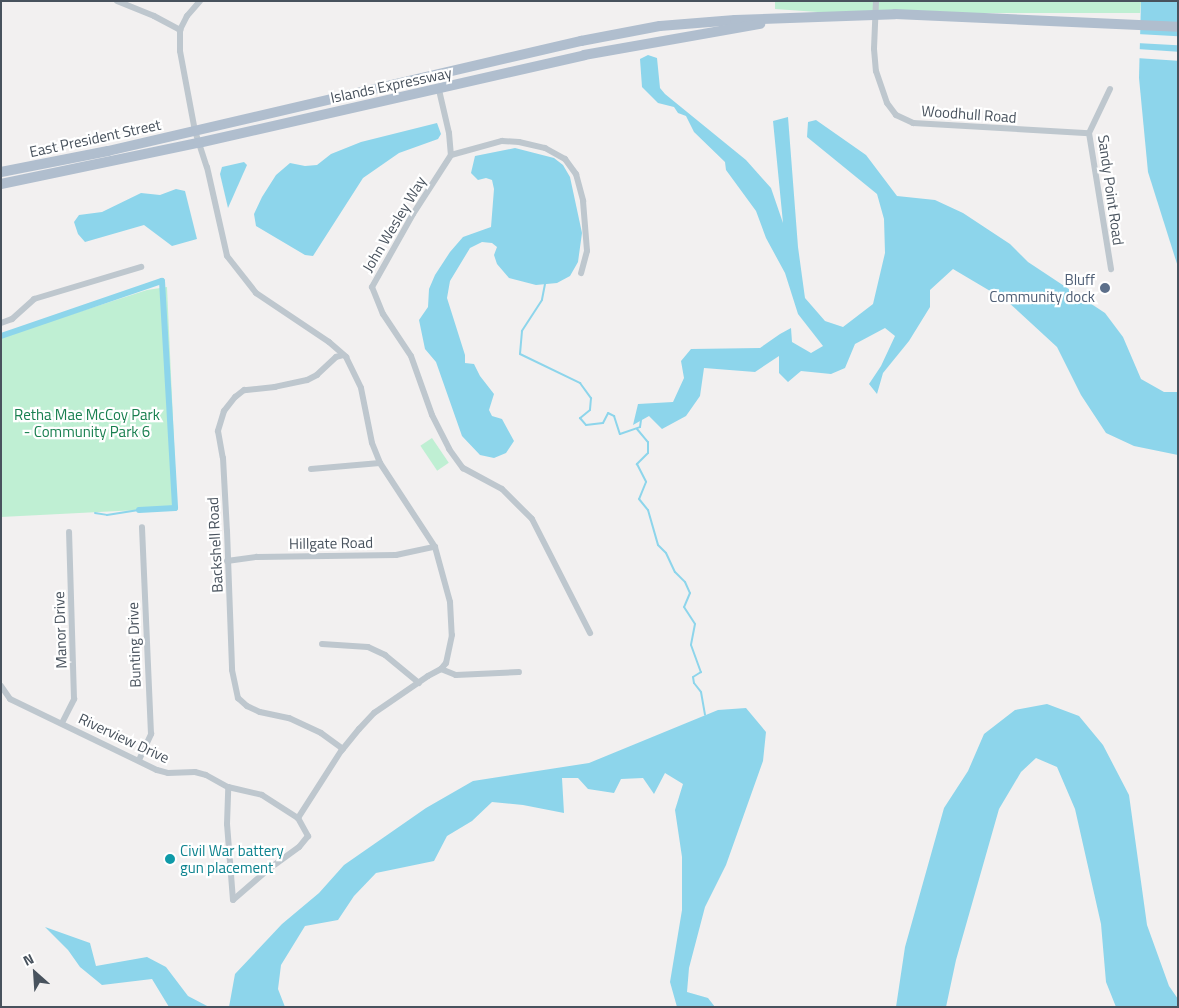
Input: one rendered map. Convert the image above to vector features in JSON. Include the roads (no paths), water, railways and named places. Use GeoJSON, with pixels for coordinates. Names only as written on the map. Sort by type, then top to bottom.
{"type":"FeatureCollection","features":[{"type":"Feature","properties":{"kind":"main road","name":"Islands Expressway"},"geometry":{"type":"LineString","coordinates":[[195,131],[605,37],[698,22],[875,14],[1178,27]]}},
{"type":"Feature","properties":{"kind":"main road","name":"Islands Expressway"},"geometry":{"type":"LineString","coordinates":[[2,184],[439,90],[593,53],[785,18]]}},
{"type":"Feature","properties":{"kind":"main road","name":"East President Street"},"geometry":{"type":"LineString","coordinates":[[1,172],[195,131]]}},
{"type":"Feature","properties":{"kind":"street"},"geometry":{"type":"LineString","coordinates":[[117,1],[154,16],[180,30]]}},
{"type":"Feature","properties":{"kind":"street"},"geometry":{"type":"LineString","coordinates":[[200,1],[187,16],[180,30],[180,51],[195,131],[207,168],[228,256],[256,293],[329,342],[343,355],[353,370],[361,388],[370,438],[380,463],[435,547],[443,570],[452,618],[450,647],[446,663],[441,669],[374,713],[343,749],[298,818],[308,836],[299,847],[271,866],[233,900],[227,824],[228,787]]}},
{"type":"Feature","properties":{"kind":"street","name":"Woodhull Road"},"geometry":{"type":"LineString","coordinates":[[876,1],[876,71],[887,103],[896,115],[913,123],[1088,133]]}},
{"type":"Feature","properties":{"kind":"street","name":"Sandy Point Road"},"geometry":{"type":"LineString","coordinates":[[1110,89],[1088,133],[1090,153],[1102,205],[1111,269]]}},
{"type":"Feature","properties":{"kind":"street"},"geometry":{"type":"LineString","coordinates":[[439,90],[449,133],[451,154],[502,141],[519,142],[545,148],[565,159],[576,174],[583,201],[587,243],[581,273]]}},
{"type":"Feature","properties":{"kind":"street","name":"John Wesley Way"},"geometry":{"type":"LineString","coordinates":[[451,154],[413,214],[372,287],[383,314],[411,356],[432,415],[449,449],[463,468],[502,489],[532,519],[590,633]]}},
{"type":"Feature","properties":{"kind":"street"},"geometry":{"type":"LineString","coordinates":[[1,323],[12,319],[34,299],[141,266]]}},
{"type":"Feature","properties":{"kind":"street","name":"Backshell Road"},"geometry":{"type":"LineString","coordinates":[[343,355],[336,357],[317,375],[307,380],[275,387],[244,390],[235,397],[224,411],[218,431],[224,476],[232,670],[238,698],[247,706],[260,712],[289,718],[322,732],[343,749]]}},
{"type":"Feature","properties":{"kind":"street"},"geometry":{"type":"LineString","coordinates":[[311,469],[380,463]]}},
{"type":"Feature","properties":{"kind":"street","name":"Bunting Drive"},"geometry":{"type":"LineString","coordinates":[[139,760],[151,734],[142,527]]}},
{"type":"Feature","properties":{"kind":"street","name":"Manor Drive"},"geometry":{"type":"LineString","coordinates":[[62,723],[74,699],[69,532]]}},
{"type":"Feature","properties":{"kind":"street","name":"Hillgate Road"},"geometry":{"type":"LineString","coordinates":[[227,561],[294,556],[396,555],[435,547]]}},
{"type":"Feature","properties":{"kind":"street"},"geometry":{"type":"LineString","coordinates":[[322,644],[368,648],[385,655],[419,683]]}},
{"type":"Feature","properties":{"kind":"street"},"geometry":{"type":"LineString","coordinates":[[441,669],[456,675],[520,672]]}},
{"type":"Feature","properties":{"kind":"street","name":"Riverview Drive"},"geometry":{"type":"LineString","coordinates":[[1,686],[10,699],[168,773],[195,772],[206,775],[228,787],[262,795],[298,818]]}},
{"type":"Feature","properties":{"kind":"water"},"geometry":{"type":"Polygon","coordinates":[[[1141,1],[1178,1],[1178,267],[1148,172],[1139,78],[1141,1]]]}},
{"type":"Feature","properties":{"kind":"water"},"geometry":{"type":"Polygon","coordinates":[[[648,55],[657,58],[660,88],[665,94],[746,160],[771,188],[783,223],[773,121],[788,117],[798,247],[805,298],[825,321],[843,327],[873,304],[885,253],[884,219],[877,194],[807,137],[808,122],[816,120],[866,155],[897,196],[935,200],[963,213],[1010,244],[1028,262],[1105,313],[1123,337],[1141,379],[1164,392],[1178,392],[1178,455],[1134,446],[1106,433],[1081,395],[1057,347],[1007,301],[953,269],[930,290],[930,307],[909,341],[883,373],[877,394],[869,384],[881,366],[895,336],[885,328],[855,344],[845,368],[831,374],[801,371],[788,382],[779,373],[779,356],[755,372],[704,368],[700,396],[686,416],[662,429],[649,416],[633,425],[638,404],[673,402],[684,378],[681,361],[691,349],[760,348],[791,328],[792,342],[811,353],[823,346],[798,314],[785,273],[766,238],[756,211],[726,170],[725,162],[694,132],[686,116],[678,113],[674,107],[658,103],[642,87],[640,59],[648,55]]]}},
{"type":"Feature","properties":{"kind":"water"},"geometry":{"type":"Polygon","coordinates":[[[437,123],[441,134],[438,139],[399,153],[363,178],[313,256],[305,255],[256,226],[254,214],[262,197],[276,175],[290,163],[305,166],[317,165],[331,154],[361,142],[437,123]]]}},
{"type":"Feature","properties":{"kind":"water"},"geometry":{"type":"Polygon","coordinates":[[[515,148],[554,158],[563,165],[570,177],[582,233],[578,262],[570,276],[557,283],[536,285],[509,278],[497,264],[494,255],[497,247],[492,243],[482,242],[470,248],[450,281],[447,298],[465,355],[465,363],[474,364],[480,376],[494,394],[489,410],[492,416],[502,419],[514,441],[506,453],[494,458],[480,455],[462,436],[436,362],[425,349],[419,320],[428,307],[429,289],[435,275],[450,252],[463,237],[491,227],[494,189],[492,180],[486,178],[478,180],[471,173],[475,156],[515,148]]]}},
{"type":"Feature","properties":{"kind":"water"},"geometry":{"type":"Polygon","coordinates":[[[244,162],[247,165],[228,208],[220,174],[222,167],[244,162]]]}},
{"type":"Feature","properties":{"kind":"water"},"geometry":{"type":"Polygon","coordinates":[[[176,189],[185,191],[197,239],[172,246],[144,225],[85,242],[78,234],[74,222],[79,215],[102,212],[141,193],[160,195],[176,189]]]}},
{"type":"Feature","properties":{"kind":"water"},"geometry":{"type":"Polygon","coordinates":[[[1047,704],[1079,716],[1103,745],[1129,795],[1147,925],[1169,986],[1178,999],[1178,1007],[1116,1007],[1106,982],[1101,924],[1075,809],[1057,767],[1036,758],[1021,772],[999,809],[956,960],[946,1007],[896,1007],[905,947],[944,808],[968,771],[984,734],[1015,710],[1047,704]]]}},
{"type":"Feature","properties":{"kind":"water"},"geometry":{"type":"Polygon","coordinates":[[[746,708],[766,732],[763,761],[726,865],[705,907],[689,968],[687,992],[708,998],[715,1007],[677,1007],[670,982],[682,910],[682,857],[675,810],[683,784],[665,773],[654,794],[643,778],[621,779],[614,793],[588,789],[578,778],[562,778],[564,813],[523,805],[492,802],[472,821],[447,836],[434,861],[376,873],[354,896],[338,920],[305,926],[281,965],[278,989],[285,1007],[229,1007],[235,974],[282,924],[319,893],[344,865],[426,808],[473,781],[589,763],[718,710],[746,708]]]}},
{"type":"Feature","properties":{"kind":"water"},"geometry":{"type":"Polygon","coordinates":[[[45,927],[90,943],[96,966],[147,957],[166,967],[188,996],[209,1007],[169,1007],[152,979],[102,985],[80,967],[68,950],[45,927]]]}},
{"type":"Feature","properties":{"kind":"waterway"},"geometry":{"type":"LineString","coordinates":[[1,336],[162,281],[175,508],[139,510]]}},
{"type":"Feature","properties":{"kind":"waterway"},"geometry":{"type":"LineString","coordinates":[[545,284],[542,300],[522,331],[520,354],[580,383],[591,398],[590,410],[580,418],[586,425],[603,423],[608,413],[614,416],[620,434],[640,427],[641,420]]}},
{"type":"Feature","properties":{"kind":"waterway"},"geometry":{"type":"LineString","coordinates":[[637,429],[648,442],[648,453],[637,464],[646,482],[639,499],[648,510],[658,545],[666,553],[675,572],[685,582],[690,593],[684,607],[695,624],[691,645],[701,672],[693,677],[694,683],[701,692],[705,715]]}},
{"type":"Feature","properties":{"kind":"waterway"},"geometry":{"type":"LineString","coordinates":[[95,513],[107,515],[139,510]]}},
{"type":"Feature","properties":{"kind":"place","name":"Bluff Community dock"},"geometry":{"type":"Point","coordinates":[1105,288]}},
{"type":"Feature","properties":{"kind":"place","name":"Civil War battery gun placement"},"geometry":{"type":"Point","coordinates":[170,859]}},
{"type":"Feature","properties":{"kind":"park label","name":"Retha Mae McCoy Park - Community Park 6"},"geometry":{"type":"Point","coordinates":[87,422]}}]}
